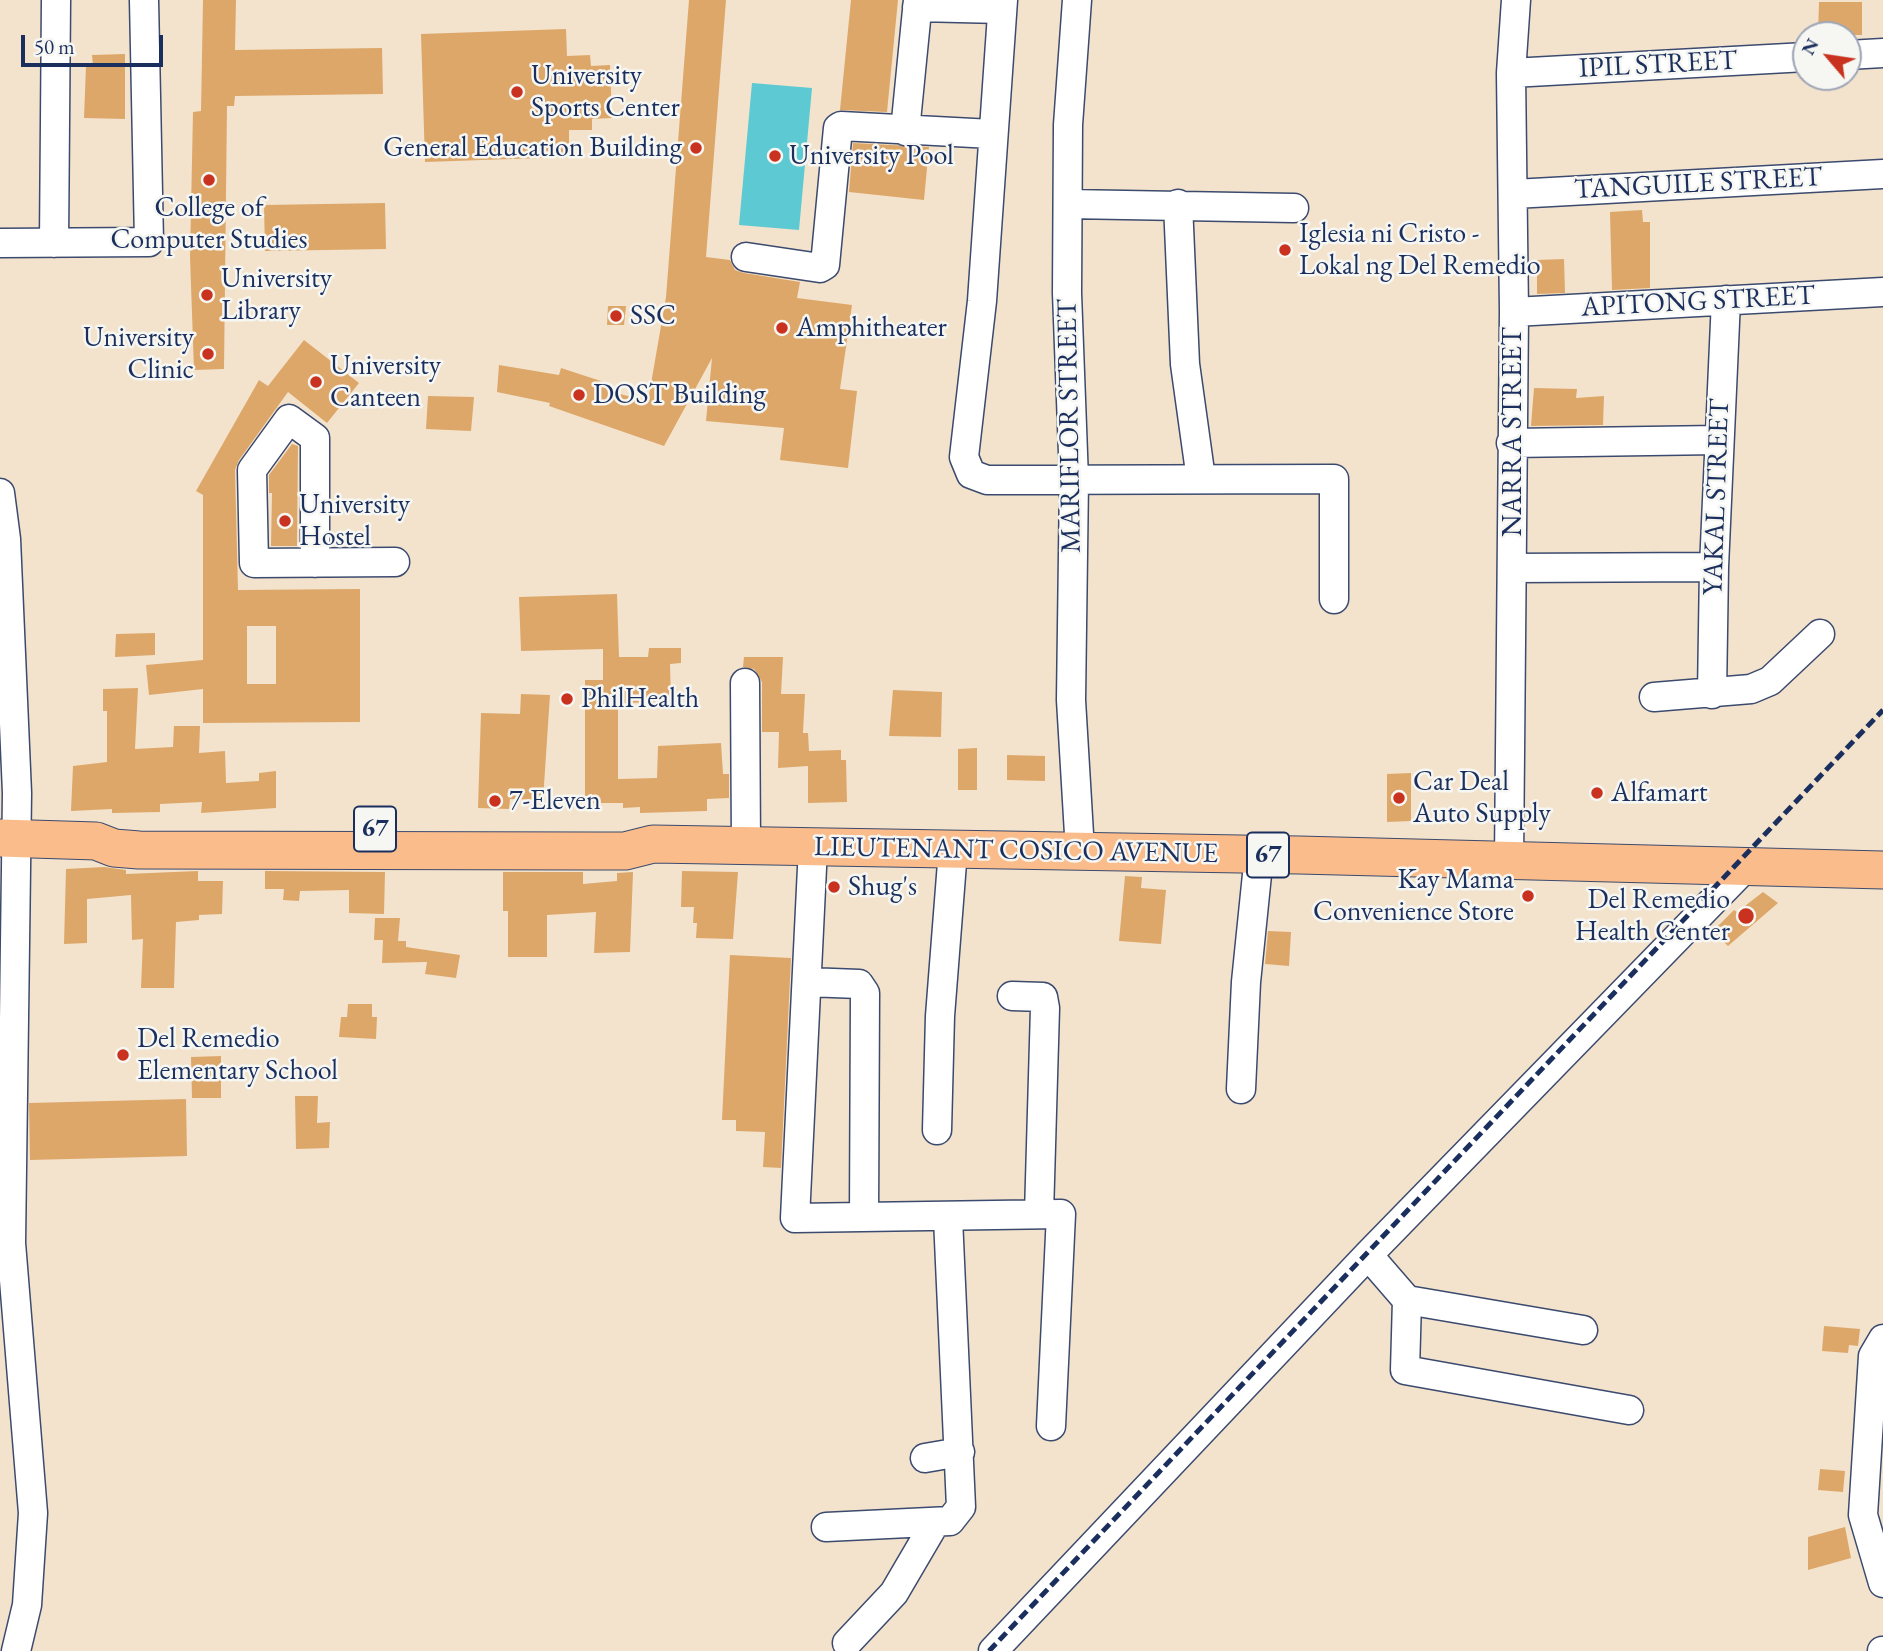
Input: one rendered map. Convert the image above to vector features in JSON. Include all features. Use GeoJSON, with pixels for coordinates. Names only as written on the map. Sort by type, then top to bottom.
{"type":"FeatureCollection","features":[{"type":"Feature","properties":{"kind":"main road","name":"LIEUTENANT COSICO AVENUE"},"geometry":{"type":"LineString","coordinates":[[8,838],[96,841],[114,833],[138,829],[625,833],[653,844],[1883,870]]}},
{"type":"Feature","properties":{"kind":"street"},"geometry":{"type":"LineString","coordinates":[[54,243],[56,0]]}},
{"type":"Feature","properties":{"kind":"street"},"geometry":{"type":"LineString","coordinates":[[0,243],[149,242],[144,0]]}},
{"type":"Feature","properties":{"kind":"street","name":"MARIFLOR STREET"},"geometry":{"type":"LineString","coordinates":[[1077,0],[1068,125],[1067,293],[1074,480],[1071,700],[1080,851]]}},
{"type":"Feature","properties":{"kind":"street","name":"NARRA STREET"},"geometry":{"type":"LineString","coordinates":[[1509,861],[1514,312],[1511,73],[1516,2]]}},
{"type":"Feature","properties":{"kind":"street"},"geometry":{"type":"LineString","coordinates":[[905,131],[917,4],[1002,5],[982,301],[964,457],[971,474],[987,480],[1334,479],[1334,599]]}},
{"type":"Feature","properties":{"kind":"street"},"geometry":{"type":"LineString","coordinates":[[1862,54],[1883,53]]}},
{"type":"Feature","properties":{"kind":"street","name":"IPIL STREET"},"geometry":{"type":"LineString","coordinates":[[1511,73],[1792,58]]}},
{"type":"Feature","properties":{"kind":"street"},"geometry":{"type":"LineString","coordinates":[[746,257],[820,268],[825,265],[838,128],[844,125],[905,131],[992,134]]}},
{"type":"Feature","properties":{"kind":"street","name":"TANGUILE STREET"},"geometry":{"type":"LineString","coordinates":[[1514,194],[1883,174]]}},
{"type":"Feature","properties":{"kind":"street"},"geometry":{"type":"LineString","coordinates":[[1068,204],[1294,208]]}},
{"type":"Feature","properties":{"kind":"street"},"geometry":{"type":"LineString","coordinates":[[1178,204],[1185,365],[1201,479]]}},
{"type":"Feature","properties":{"kind":"street","name":"APITONG STREET"},"geometry":{"type":"LineString","coordinates":[[1514,312],[1883,292]]}},
{"type":"Feature","properties":{"kind":"street","name":"YAKAL STREET"},"geometry":{"type":"LineString","coordinates":[[1712,694],[1718,440],[1726,300]]}},
{"type":"Feature","properties":{"kind":"street"},"geometry":{"type":"LineString","coordinates":[[315,563],[315,438],[289,419],[253,470],[254,563],[315,563],[394,562]]}},
{"type":"Feature","properties":{"kind":"street"},"geometry":{"type":"LineString","coordinates":[[1511,443],[1718,440]]}},
{"type":"Feature","properties":{"kind":"street"},"geometry":{"type":"LineString","coordinates":[[0,493],[6,539],[11,1243],[33,1513],[27,1605],[16,1651]]}},
{"type":"Feature","properties":{"kind":"street"},"geometry":{"type":"LineString","coordinates":[[1512,568],[1714,567]]}},
{"type":"Feature","properties":{"kind":"street"},"geometry":{"type":"LineString","coordinates":[[1654,697],[1712,694],[1751,688],[1770,681],[1820,634]]}},
{"type":"Feature","properties":{"kind":"street"},"geometry":{"type":"LineString","coordinates":[[745,683],[746,846]]}},
{"type":"Feature","properties":{"kind":"street"},"geometry":{"type":"LineString","coordinates":[[813,847],[796,1219],[1060,1214],[1051,1426]]}},
{"type":"Feature","properties":{"kind":"street"},"geometry":{"type":"LineString","coordinates":[[937,1130],[943,962],[953,850]]}},
{"type":"Feature","properties":{"kind":"street"},"geometry":{"type":"LineString","coordinates":[[1241,1089],[1246,982],[1259,855]]}},
{"type":"Feature","properties":{"kind":"street"},"geometry":{"type":"LineString","coordinates":[[993,1651],[1368,1255],[1746,867]]}},
{"type":"Feature","properties":{"kind":"street"},"geometry":{"type":"LineString","coordinates":[[807,982],[859,984],[865,993],[864,1217]]}},
{"type":"Feature","properties":{"kind":"street"},"geometry":{"type":"LineString","coordinates":[[1012,996],[1043,997],[1045,1008],[1039,1214]]}},
{"type":"Feature","properties":{"kind":"street"},"geometry":{"type":"LineString","coordinates":[[826,1527],[950,1521],[961,1507],[948,1218]]}},
{"type":"Feature","properties":{"kind":"street"},"geometry":{"type":"LineString","coordinates":[[1368,1255],[1407,1300],[1583,1330]]}},
{"type":"Feature","properties":{"kind":"street"},"geometry":{"type":"LineString","coordinates":[[1407,1300],[1405,1370],[1629,1410]]}},
{"type":"Feature","properties":{"kind":"street"},"geometry":{"type":"LineString","coordinates":[[1883,1339],[1873,1356],[1863,1515],[1883,1583]]}},
{"type":"Feature","properties":{"kind":"street"},"geometry":{"type":"LineString","coordinates":[[925,1458],[960,1452]]}},
{"type":"Feature","properties":{"kind":"street"},"geometry":{"type":"LineString","coordinates":[[847,1643],[894,1593],[935,1523]]}},
{"type":"Feature","properties":{"kind":"water","name":"University Pool"},"geometry":{"type":"Polygon","coordinates":[[[752,83],[812,88],[799,230],[739,225],[752,83]]]}},
{"type":"Feature","properties":{"kind":"building"},"geometry":{"type":"Polygon","coordinates":[[[203,0],[236,0],[235,50],[382,48],[383,94],[235,96],[234,106],[227,106],[224,369],[194,370],[190,257],[193,112],[201,111],[203,0]]]}},
{"type":"Feature","properties":{"kind":"building"},"geometry":{"type":"Polygon","coordinates":[[[689,0],[726,0],[706,257],[730,260],[735,270],[744,273],[800,282],[797,298],[852,305],[840,389],[857,391],[848,468],[780,460],[784,428],[706,421],[712,358],[664,446],[549,406],[550,403],[497,392],[499,365],[559,375],[561,368],[610,384],[608,391],[648,401],[666,297],[689,0]]]}},
{"type":"Feature","properties":{"kind":"building"},"geometry":{"type":"Polygon","coordinates":[[[851,0],[898,0],[887,112],[840,110],[851,0]]]}},
{"type":"Feature","properties":{"kind":"building"},"geometry":{"type":"Polygon","coordinates":[[[1819,2],[1862,2],[1862,21],[1818,21],[1819,2]]]}},
{"type":"Feature","properties":{"kind":"building","name":"University Sports Center"},"geometry":{"type":"Polygon","coordinates":[[[566,29],[567,56],[590,55],[591,66],[610,65],[612,118],[592,119],[592,130],[569,130],[569,157],[425,162],[421,34],[566,29]]]}},
{"type":"Feature","properties":{"kind":"building"},"geometry":{"type":"Polygon","coordinates":[[[125,54],[125,119],[84,118],[86,66],[93,66],[92,55],[125,54]]]}},
{"type":"Feature","properties":{"kind":"building"},"geometry":{"type":"Polygon","coordinates":[[[853,143],[929,147],[924,200],[849,192],[853,143]]]}},
{"type":"Feature","properties":{"kind":"building"},"geometry":{"type":"Polygon","coordinates":[[[385,203],[386,249],[265,251],[264,205],[385,203]]]}},
{"type":"Feature","properties":{"kind":"building"},"geometry":{"type":"Polygon","coordinates":[[[1642,210],[1643,222],[1650,222],[1650,288],[1612,290],[1610,212],[1642,210]]]}},
{"type":"Feature","properties":{"kind":"building"},"geometry":{"type":"Polygon","coordinates":[[[1564,259],[1565,293],[1537,294],[1537,260],[1564,259]]]}},
{"type":"Feature","properties":{"kind":"building","name":"SSC"},"geometry":{"type":"Polygon","coordinates":[[[608,306],[626,306],[624,325],[607,325],[608,306]]]}},
{"type":"Feature","properties":{"kind":"building"},"geometry":{"type":"Polygon","coordinates":[[[304,340],[359,383],[327,423],[288,392],[239,460],[235,470],[238,590],[360,589],[360,722],[203,723],[203,689],[149,695],[146,665],[203,660],[203,495],[196,491],[259,380],[268,386],[304,340]],[[247,626],[247,684],[276,684],[276,626],[247,626]]]}},
{"type":"Feature","properties":{"kind":"building"},"geometry":{"type":"Polygon","coordinates":[[[1534,388],[1577,389],[1576,398],[1604,396],[1603,425],[1531,426],[1534,388]]]}},
{"type":"Feature","properties":{"kind":"building"},"geometry":{"type":"Polygon","coordinates":[[[428,396],[474,397],[471,431],[426,429],[428,396]]]}},
{"type":"Feature","properties":{"kind":"building","name":"University Hostel"},"geometry":{"type":"Polygon","coordinates":[[[292,444],[298,446],[297,546],[271,546],[272,493],[269,493],[269,475],[292,444]]]}},
{"type":"Feature","properties":{"kind":"building"},"geometry":{"type":"Polygon","coordinates":[[[617,594],[619,657],[648,657],[649,648],[681,648],[681,663],[670,664],[671,702],[618,703],[618,779],[657,778],[658,746],[721,743],[723,774],[729,774],[729,798],[707,799],[707,811],[640,813],[640,807],[623,808],[623,803],[585,803],[585,680],[603,680],[603,649],[521,651],[519,597],[617,594]]]}},
{"type":"Feature","properties":{"kind":"building"},"geometry":{"type":"Polygon","coordinates":[[[155,633],[155,655],[115,657],[116,634],[155,633]]]}},
{"type":"Feature","properties":{"kind":"building"},"geometry":{"type":"Polygon","coordinates":[[[744,657],[783,657],[781,694],[805,694],[803,733],[808,733],[809,751],[841,750],[841,760],[846,760],[847,802],[808,803],[808,766],[778,768],[779,732],[762,732],[762,682],[754,669],[743,667],[744,657]]]}},
{"type":"Feature","properties":{"kind":"building"},"geometry":{"type":"Polygon","coordinates":[[[138,688],[135,749],[173,747],[174,726],[200,726],[199,753],[225,751],[226,783],[259,781],[259,773],[276,771],[276,808],[201,813],[202,802],[160,804],[160,812],[112,813],[112,809],[71,811],[73,766],[107,762],[107,711],[103,711],[103,689],[138,688]]]}},
{"type":"Feature","properties":{"kind":"building"},"geometry":{"type":"Polygon","coordinates":[[[893,690],[942,692],[941,737],[889,736],[893,690]]]}},
{"type":"Feature","properties":{"kind":"building"},"geometry":{"type":"Polygon","coordinates":[[[521,694],[550,695],[543,800],[510,799],[509,809],[478,808],[481,713],[520,714],[521,694]]]}},
{"type":"Feature","properties":{"kind":"building"},"geometry":{"type":"Polygon","coordinates":[[[977,748],[977,790],[958,790],[958,749],[977,748]]]}},
{"type":"Feature","properties":{"kind":"building"},"geometry":{"type":"Polygon","coordinates":[[[1007,755],[1045,756],[1045,781],[1007,780],[1007,755]]]}},
{"type":"Feature","properties":{"kind":"building","name":"Car Deal Auto Supply"},"geometry":{"type":"Polygon","coordinates":[[[1411,773],[1411,821],[1387,822],[1387,774],[1411,773]]]}},
{"type":"Feature","properties":{"kind":"building"},"geometry":{"type":"Polygon","coordinates":[[[104,867],[126,870],[126,874],[198,871],[198,881],[223,881],[222,914],[199,915],[199,920],[176,922],[174,988],[141,988],[143,939],[132,940],[131,895],[87,899],[87,943],[64,944],[66,869],[104,867]]]}},
{"type":"Feature","properties":{"kind":"building"},"geometry":{"type":"Polygon","coordinates":[[[265,871],[385,872],[384,914],[349,913],[349,890],[300,891],[299,901],[283,900],[284,889],[265,889],[265,871]]]}},
{"type":"Feature","properties":{"kind":"building"},"geometry":{"type":"Polygon","coordinates":[[[682,871],[738,872],[733,939],[696,938],[694,907],[681,907],[682,871]]]}},
{"type":"Feature","properties":{"kind":"building"},"geometry":{"type":"Polygon","coordinates":[[[503,872],[583,872],[583,884],[617,881],[617,873],[633,872],[630,952],[594,953],[596,912],[547,915],[547,957],[508,957],[508,911],[503,911],[503,872]]]}},
{"type":"Feature","properties":{"kind":"building"},"geometry":{"type":"Polygon","coordinates":[[[1125,876],[1142,877],[1141,888],[1166,890],[1161,944],[1119,941],[1125,876]]]}},
{"type":"Feature","properties":{"kind":"building"},"geometry":{"type":"Polygon","coordinates":[[[1763,892],[1778,903],[1728,946],[1713,931],[1734,910],[1737,912],[1763,892]]]}},
{"type":"Feature","properties":{"kind":"building"},"geometry":{"type":"Polygon","coordinates":[[[375,918],[400,918],[398,941],[406,941],[406,947],[460,955],[456,978],[425,974],[427,962],[382,963],[383,940],[374,940],[375,918]]]}},
{"type":"Feature","properties":{"kind":"building"},"geometry":{"type":"Polygon","coordinates":[[[1268,931],[1291,932],[1289,966],[1265,964],[1268,931]]]}},
{"type":"Feature","properties":{"kind":"building"},"geometry":{"type":"Polygon","coordinates":[[[730,955],[791,958],[781,1168],[763,1167],[765,1132],[736,1131],[736,1120],[722,1120],[730,955]]]}},
{"type":"Feature","properties":{"kind":"building"},"geometry":{"type":"Polygon","coordinates":[[[348,1004],[372,1004],[372,1017],[377,1017],[376,1039],[339,1037],[341,1017],[347,1017],[348,1004]]]}},
{"type":"Feature","properties":{"kind":"building"},"geometry":{"type":"Polygon","coordinates":[[[221,1056],[221,1098],[192,1098],[191,1057],[221,1056]]]}},
{"type":"Feature","properties":{"kind":"building"},"geometry":{"type":"Polygon","coordinates":[[[295,1096],[318,1096],[317,1123],[330,1122],[329,1148],[296,1149],[295,1096]]]}},
{"type":"Feature","properties":{"kind":"building"},"geometry":{"type":"Polygon","coordinates":[[[186,1099],[187,1156],[30,1160],[29,1103],[186,1099]]]}},
{"type":"Feature","properties":{"kind":"building"},"geometry":{"type":"Polygon","coordinates":[[[1824,1326],[1860,1329],[1858,1346],[1849,1345],[1848,1353],[1822,1351],[1824,1326]]]}},
{"type":"Feature","properties":{"kind":"building"},"geometry":{"type":"Polygon","coordinates":[[[1820,1469],[1845,1471],[1843,1492],[1818,1490],[1820,1469]]]}},
{"type":"Feature","properties":{"kind":"building"},"geometry":{"type":"Polygon","coordinates":[[[1845,1527],[1851,1558],[1808,1570],[1808,1537],[1845,1527]]]}},
{"type":"Feature","properties":{"kind":"railway"},"geometry":{"type":"LineString","coordinates":[[989,1651],[1883,710]]}},
{"type":"Feature","properties":{"kind":"place","name":"University Sports Center"},"geometry":{"type":"Point","coordinates":[517,92]}},
{"type":"Feature","properties":{"kind":"place","name":"General Education Building"},"geometry":{"type":"Point","coordinates":[696,148]}},
{"type":"Feature","properties":{"kind":"place","name":"University Pool"},"geometry":{"type":"Point","coordinates":[775,156]}},
{"type":"Feature","properties":{"kind":"place","name":"College of Computer Studies"},"geometry":{"type":"Point","coordinates":[209,180]}},
{"type":"Feature","properties":{"kind":"place","name":"Iglesia ni Cristo - Lokal ng Del Remedio"},"geometry":{"type":"Point","coordinates":[1285,250]}},
{"type":"Feature","properties":{"kind":"place","name":"University Library"},"geometry":{"type":"Point","coordinates":[207,295]}},
{"type":"Feature","properties":{"kind":"place","name":"SSC"},"geometry":{"type":"Point","coordinates":[616,316]}},
{"type":"Feature","properties":{"kind":"place","name":"Amphitheater"},"geometry":{"type":"Point","coordinates":[782,328]}},
{"type":"Feature","properties":{"kind":"place","name":"University Clinic"},"geometry":{"type":"Point","coordinates":[208,354]}},
{"type":"Feature","properties":{"kind":"place","name":"University Canteen"},"geometry":{"type":"Point","coordinates":[316,382]}},
{"type":"Feature","properties":{"kind":"place","name":"DOST Building"},"geometry":{"type":"Point","coordinates":[579,395]}},
{"type":"Feature","properties":{"kind":"place","name":"University Hostel"},"geometry":{"type":"Point","coordinates":[285,521]}},
{"type":"Feature","properties":{"kind":"place","name":"PhilHealth"},"geometry":{"type":"Point","coordinates":[567,699]}},
{"type":"Feature","properties":{"kind":"place","name":"Alfamart"},"geometry":{"type":"Point","coordinates":[1597,793]}},
{"type":"Feature","properties":{"kind":"place","name":"Car Deal Auto Supply"},"geometry":{"type":"Point","coordinates":[1399,798]}},
{"type":"Feature","properties":{"kind":"place","name":"7-Eleven"},"geometry":{"type":"Point","coordinates":[495,801]}},
{"type":"Feature","properties":{"kind":"place","name":"Shug's"},"geometry":{"type":"Point","coordinates":[834,887]}},
{"type":"Feature","properties":{"kind":"place","name":"Kay Mama Convenience Store"},"geometry":{"type":"Point","coordinates":[1528,896]}},
{"type":"Feature","properties":{"kind":"place","name":"Del Remedio Health Center"},"geometry":{"type":"Point","coordinates":[1746,916]}},
{"type":"Feature","properties":{"kind":"place","name":"Del Remedio Elementary School"},"geometry":{"type":"Point","coordinates":[123,1055]}}]}
